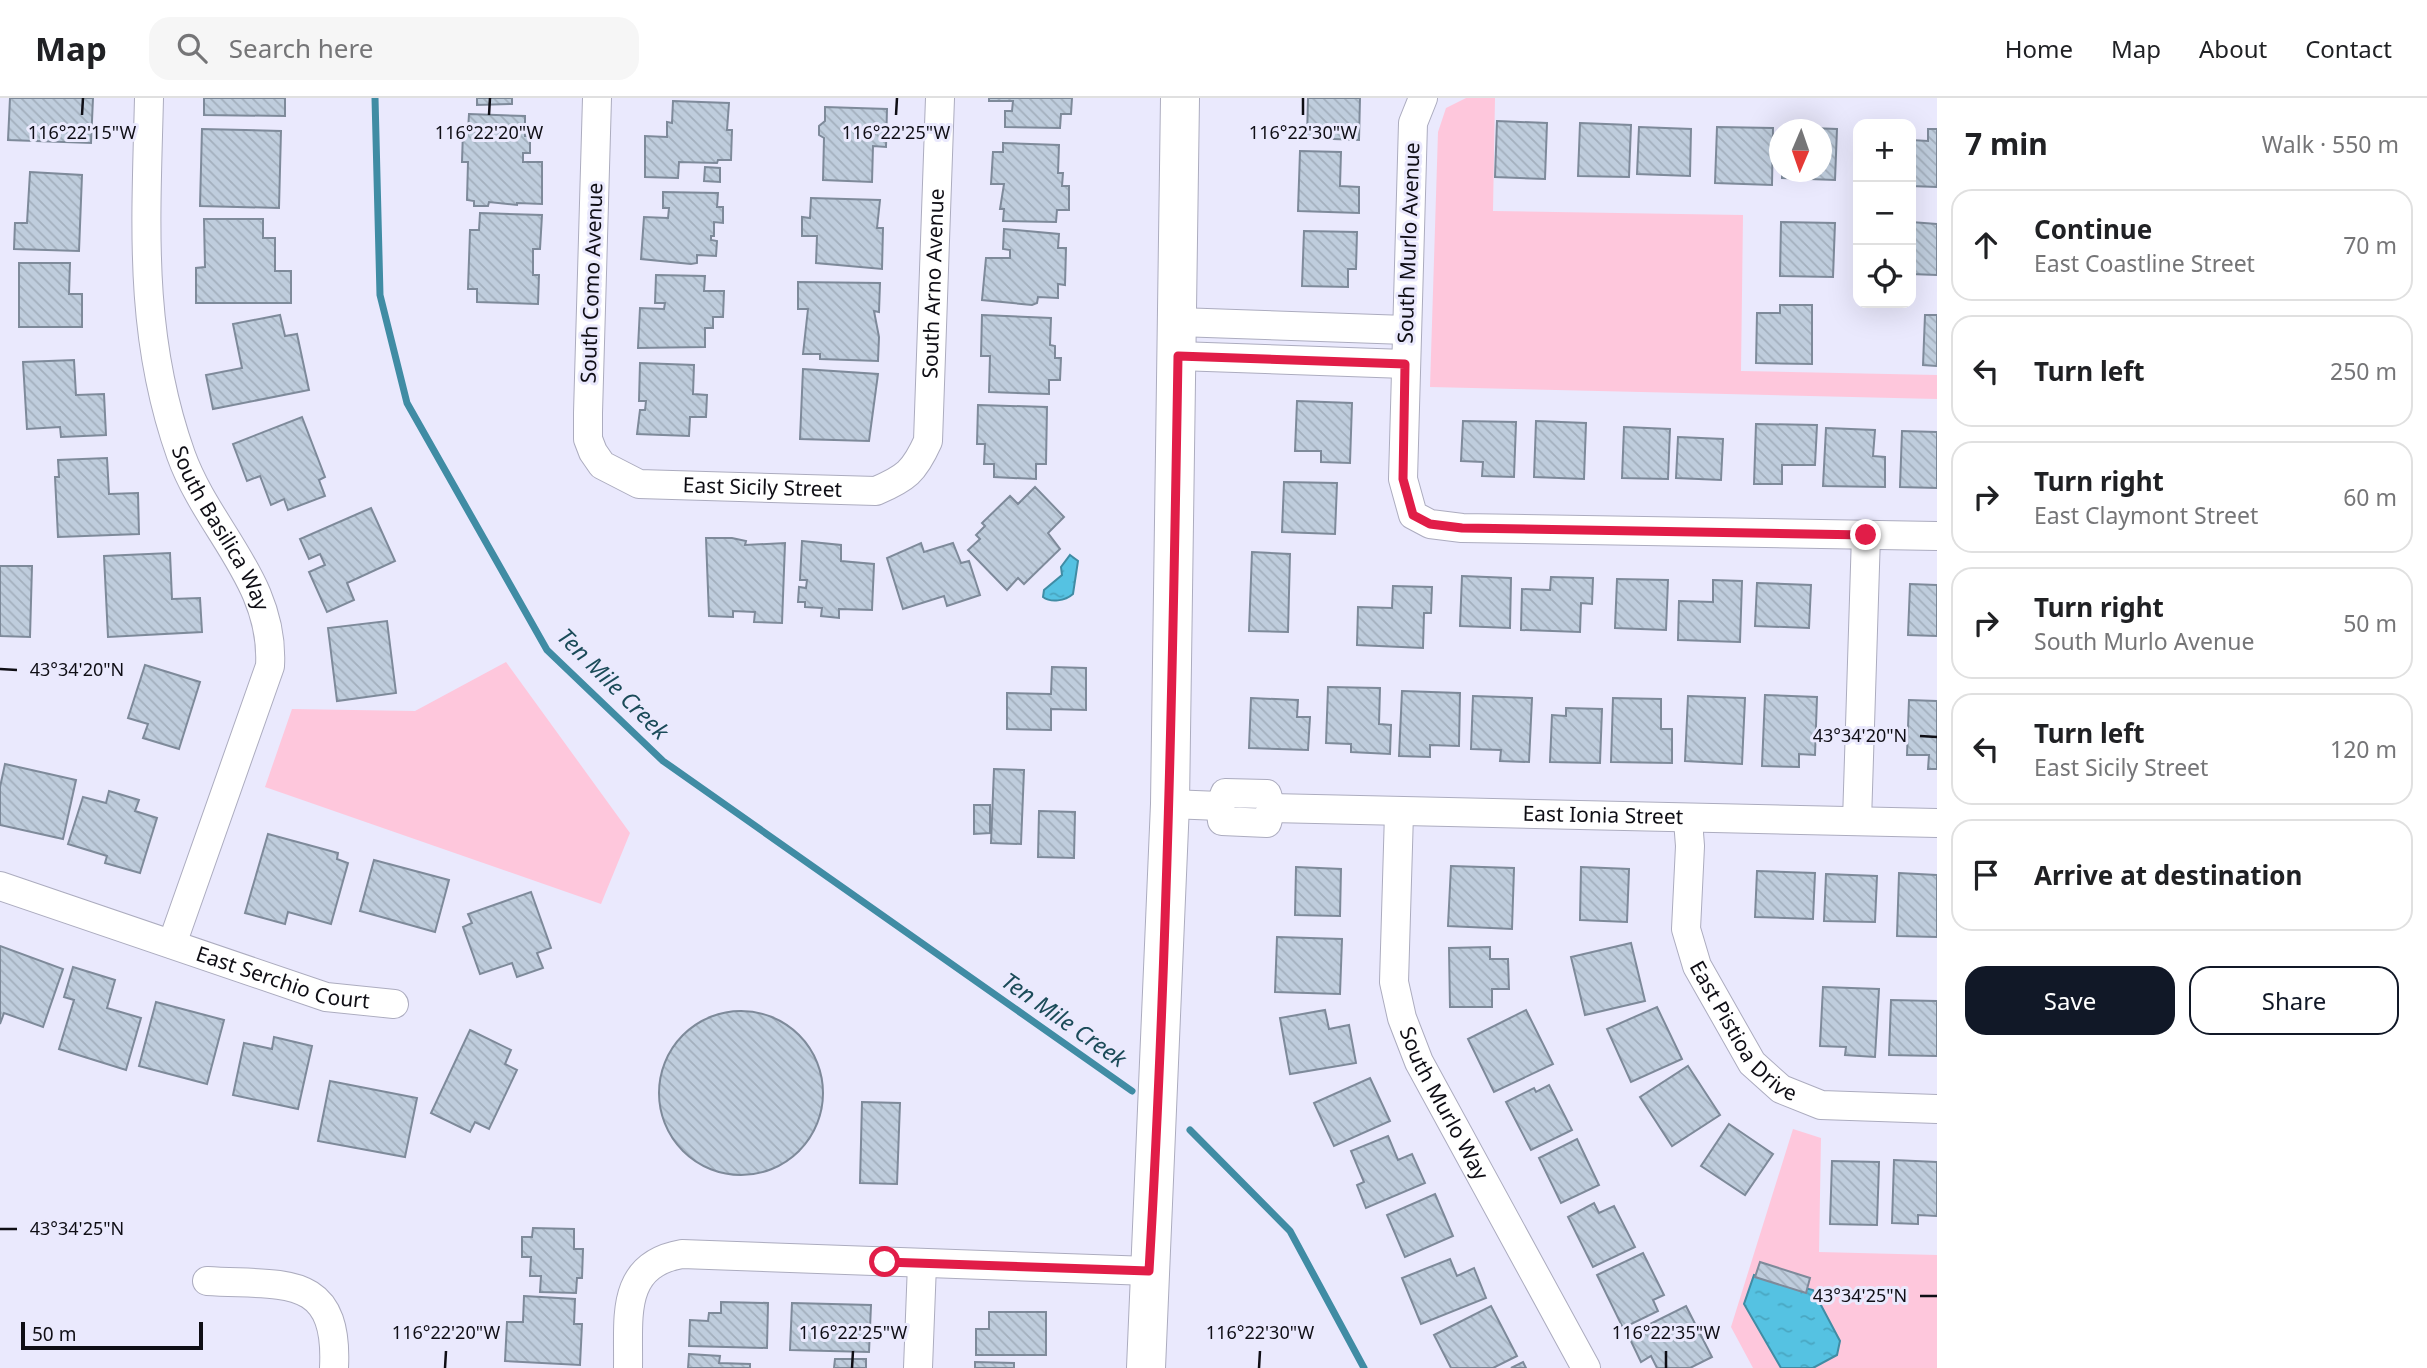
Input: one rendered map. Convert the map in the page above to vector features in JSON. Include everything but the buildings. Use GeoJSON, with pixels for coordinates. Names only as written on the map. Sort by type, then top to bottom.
{"type":"FeatureCollection","features":[{"type":"Feature","properties":{"kind":"main road"},"geometry":{"type":"LineString","coordinates":[[1146,1368],[1170,804],[1180,98]]}},
{"type":"Feature","properties":{"kind":"street","name":"South Basilica Way"},"geometry":{"type":"LineString","coordinates":[[149,98],[145,262],[155,357],[182,457],[213,518],[255,585],[268,617],[272,644],[270,666],[172,944]]}},
{"type":"Feature","properties":{"kind":"street","name":"South Como Avenue"},"geometry":{"type":"LineString","coordinates":[[597,98],[588,439],[602,465]]}},
{"type":"Feature","properties":{"kind":"street","name":"South Arno Avenue"},"geometry":{"type":"LineString","coordinates":[[917,465],[928,441],[940,98]]}},
{"type":"Feature","properties":{"kind":"street","name":"South Murlo Avenue"},"geometry":{"type":"LineString","coordinates":[[1423,98],[1413,123],[1405,364],[1403,479],[1413,515],[1430,524],[1462,528],[1866,535]]}},
{"type":"Feature","properties":{"kind":"street"},"geometry":{"type":"LineString","coordinates":[[1178,339],[1406,330]]}},
{"type":"Feature","properties":{"kind":"street"},"geometry":{"type":"LineString","coordinates":[[1178,339],[1405,364]]}},
{"type":"Feature","properties":{"kind":"street","name":"East Sicily Street"},"geometry":{"type":"LineString","coordinates":[[602,465],[639,484],[876,491],[904,479],[917,465]]}},
{"type":"Feature","properties":{"kind":"street"},"geometry":{"type":"LineString","coordinates":[[1857,821],[1866,535],[1937,537]]}},
{"type":"Feature","properties":{"kind":"street","name":"East Ionia Street"},"geometry":{"type":"LineString","coordinates":[[1170,804],[1220,806],[1222,821],[1255,822],[1267,822],[1271,808],[1688,820],[1937,823]]}},
{"type":"Feature","properties":{"kind":"street","name":"South Murlo Way"},"geometry":{"type":"LineString","coordinates":[[1399,813],[1394,982],[1402,1018],[1419,1062],[1586,1368]]}},
{"type":"Feature","properties":{"kind":"street","name":"East Pistioa Drive"},"geometry":{"type":"LineString","coordinates":[[1688,820],[1686,929],[1697,966],[1752,1063],[1781,1090],[1821,1105],[1937,1109]]}},
{"type":"Feature","properties":{"kind":"street","name":"East Serchio Court"},"geometry":{"type":"LineString","coordinates":[[0,886],[326,997],[394,1004]]}},
{"type":"Feature","properties":{"kind":"street"},"geometry":{"type":"LineString","coordinates":[[628,1368],[631,1292],[642,1272],[662,1257],[682,1254],[1149,1271]]}},
{"type":"Feature","properties":{"kind":"street"},"geometry":{"type":"LineString","coordinates":[[918,1368],[922,1264]]}},
{"type":"Feature","properties":{"kind":"street"},"geometry":{"type":"LineString","coordinates":[[207,1281],[293,1286],[311,1293],[331,1322],[335,1342],[334,1368]]}},
{"type":"Feature","properties":{"kind":"shaded area"},"geometry":{"type":"Polygon","coordinates":[[[1466,98],[1495,98],[1493,211],[1743,215],[1741,371],[1937,375],[1937,399],[1430,387],[1438,132],[1446,108],[1466,98]]]}},
{"type":"Feature","properties":{"kind":"shaded area"},"geometry":{"type":"Polygon","coordinates":[[[506,662],[630,833],[601,904],[265,787],[292,709],[415,711],[506,662]]]}},
{"type":"Feature","properties":{"kind":"shaded area"},"geometry":{"type":"Polygon","coordinates":[[[1793,1129],[1821,1138],[1819,1252],[1937,1255],[1937,1368],[1753,1368],[1731,1327],[1793,1129]]]}},
{"type":"Feature","properties":{"kind":"water"},"geometry":{"type":"Polygon","coordinates":[[[1070,555],[1078,561],[1073,594],[1058,600],[1043,597],[1044,590],[1062,575],[1061,567],[1070,555]]]}},
{"type":"Feature","properties":{"kind":"water"},"geometry":{"type":"Polygon","coordinates":[[[1754,1275],[1813,1290],[1840,1341],[1837,1355],[1813,1368],[1781,1368],[1744,1304],[1754,1275]]]}},
{"type":"Feature","properties":{"kind":"waterway","name":"Ten Mile Creek"},"geometry":{"type":"LineString","coordinates":[[375,98],[380,295],[407,403],[547,650],[663,761],[1132,1091]]}},
{"type":"Feature","properties":{"kind":"waterway","name":"Ten Mile Creek"},"geometry":{"type":"LineString","coordinates":[[1190,1130],[1290,1231],[1364,1368]]}},
{"type":"Feature","properties":{"kind":"route"},"geometry":{"type":"LineString","coordinates":[[885,1262],[1149,1271],[1160,1088],[1170,804],[1178,356],[1405,364],[1403,479],[1413,515],[1430,524],[1462,528],[1866,535]]}}]}
